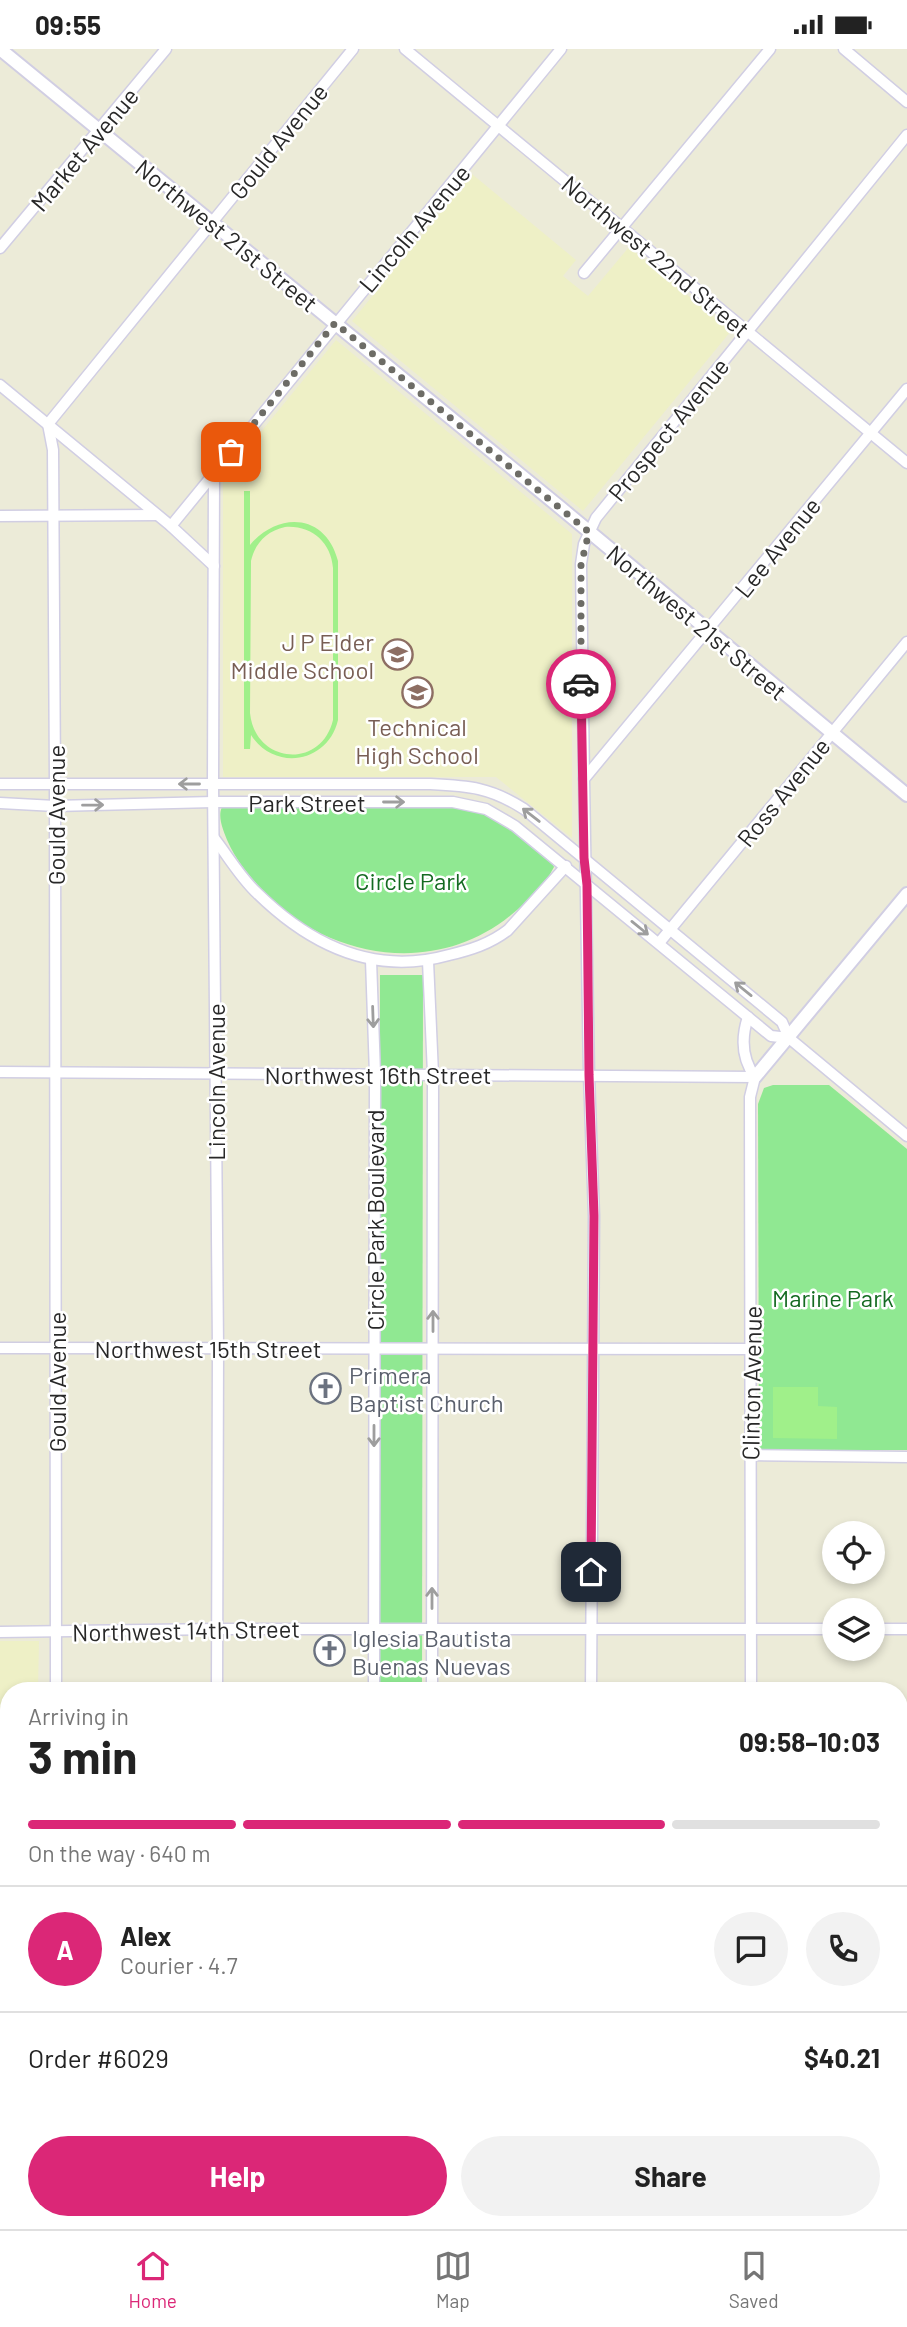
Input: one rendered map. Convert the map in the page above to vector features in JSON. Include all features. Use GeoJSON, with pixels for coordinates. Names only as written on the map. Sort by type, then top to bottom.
{"type":"FeatureCollection","features":[{"type":"Feature","properties":{"kind":"street","name":"Northwest 21st Street"},"geometry":{"type":"LineString","coordinates":[[0,49],[907,795]]}},
{"type":"Feature","properties":{"kind":"street","name":"Market Avenue"},"geometry":{"type":"LineString","coordinates":[[0,248],[166,49]]}},
{"type":"Feature","properties":{"kind":"street","name":"Gould Avenue"},"geometry":{"type":"LineString","coordinates":[[56,1682],[55,784],[52,450],[48,424],[353,49]]}},
{"type":"Feature","properties":{"kind":"street","name":"Northwest 22nd Street"},"geometry":{"type":"LineString","coordinates":[[405,49],[907,463]]}},
{"type":"Feature","properties":{"kind":"street","name":"Lincoln Avenue"},"geometry":{"type":"LineString","coordinates":[[171,526],[561,49]]}},
{"type":"Feature","properties":{"kind":"street"},"geometry":{"type":"LineString","coordinates":[[584,274],[770,49]]}},
{"type":"Feature","properties":{"kind":"street"},"geometry":{"type":"LineString","coordinates":[[844,49],[907,102]]}},
{"type":"Feature","properties":{"kind":"street","name":"Prospect Avenue"},"geometry":{"type":"LineString","coordinates":[[584,779],[581,565],[589,532],[596,518],[907,135]]}},
{"type":"Feature","properties":{"kind":"street"},"geometry":{"type":"LineString","coordinates":[[0,385],[158,515],[214,566]]}},
{"type":"Feature","properties":{"kind":"street","name":"Lee Avenue"},"geometry":{"type":"LineString","coordinates":[[584,779],[907,389]]}},
{"type":"Feature","properties":{"kind":"street","name":"Lincoln Avenue"},"geometry":{"type":"LineString","coordinates":[[214,474],[217,1682]]}},
{"type":"Feature","properties":{"kind":"street"},"geometry":{"type":"LineString","coordinates":[[0,516],[158,515]]}},
{"type":"Feature","properties":{"kind":"street","name":"Ross Avenue"},"geometry":{"type":"LineString","coordinates":[[659,943],[907,642]]}},
{"type":"Feature","properties":{"kind":"street"},"geometry":{"type":"LineString","coordinates":[[584,779],[594,1216],[591,1682]]}},
{"type":"Feature","properties":{"kind":"street","name":"Park Street"},"geometry":{"type":"LineString","coordinates":[[0,784],[430,784],[479,787],[505,796],[524,809],[782,1021],[789,1038],[771,1036],[515,825],[499,815],[470,804],[213,802],[55,806],[0,803]]}},
{"type":"Feature","properties":{"kind":"street"},"geometry":{"type":"LineString","coordinates":[[214,837],[247,882],[280,914],[335,948],[370,960],[391,963],[428,961],[498,938],[566,866]]}},
{"type":"Feature","properties":{"kind":"street"},"geometry":{"type":"LineString","coordinates":[[755,1077],[907,894]]}},
{"type":"Feature","properties":{"kind":"street","name":"Circle Park Boulevard"},"geometry":{"type":"LineString","coordinates":[[370,960],[375,1074],[374,1682]]}},
{"type":"Feature","properties":{"kind":"street"},"geometry":{"type":"LineString","coordinates":[[428,961],[433,1074],[432,1682]]}},
{"type":"Feature","properties":{"kind":"street","name":"Clinton Avenue"},"geometry":{"type":"LineString","coordinates":[[748,1017],[744,1029],[745,1059],[755,1077],[750,1097],[751,1682]]}},
{"type":"Feature","properties":{"kind":"street"},"geometry":{"type":"LineString","coordinates":[[789,1038],[907,1136]]}},
{"type":"Feature","properties":{"kind":"street","name":"Northwest 16th Street"},"geometry":{"type":"LineString","coordinates":[[0,1072],[755,1077]]}},
{"type":"Feature","properties":{"kind":"street","name":"Northwest 15th Street"},"geometry":{"type":"LineString","coordinates":[[0,1347],[752,1349]]}},
{"type":"Feature","properties":{"kind":"street"},"geometry":{"type":"LineString","coordinates":[[750,1455],[907,1457]]}},
{"type":"Feature","properties":{"kind":"street","name":"Northwest 14th Street"},"geometry":{"type":"LineString","coordinates":[[0,1632],[374,1628],[822,1629]]}},
{"type":"Feature","properties":{"kind":"street"},"geometry":{"type":"LineString","coordinates":[[885,1629],[907,1629]]}},
{"type":"Feature","properties":{"kind":"shaded area"},"geometry":{"type":"Polygon","coordinates":[[[472,174],[576,260],[563,276],[588,296],[629,247],[731,331],[583,511],[352,321],[472,174]]]}},
{"type":"Feature","properties":{"kind":"shaded area","name":"J P Elder Middle School"},"geometry":{"type":"Polygon","coordinates":[[[336,340],[572,534],[572,838],[496,777],[223,777],[223,478],[336,340]]]}},
{"type":"Feature","properties":{"kind":"shaded area"},"geometry":{"type":"Polygon","coordinates":[[[0,1641],[39,1641],[38,1682],[0,1682],[0,1641]]]}},
{"type":"Feature","properties":{"kind":"green space"},"geometry":{"type":"Polygon","coordinates":[[[244,491],[250,491],[250,545],[274,526],[300,522],[323,533],[332,545],[338,561],[338,720],[324,746],[300,757],[286,758],[273,754],[261,747],[251,735],[250,749],[244,749],[244,491]],[[285,527],[267,535],[255,549],[251,561],[250,713],[255,730],[263,743],[275,751],[289,754],[303,753],[316,747],[326,736],[333,720],[333,568],[324,543],[311,532],[285,527]]]}},
{"type":"Feature","properties":{"kind":"green space","name":"Circle Park"},"geometry":{"type":"Polygon","coordinates":[[[454,806],[483,814],[507,826],[551,860],[554,867],[541,887],[523,905],[482,934],[451,947],[418,953],[385,952],[353,946],[321,934],[292,916],[266,894],[240,863],[228,842],[220,815],[222,807],[454,806]]]}},
{"type":"Feature","properties":{"kind":"green space"},"geometry":{"type":"Polygon","coordinates":[[[380,975],[423,975],[422,1682],[380,1682],[380,975]]]}},
{"type":"Feature","properties":{"kind":"green space","name":"Marine Park"},"geometry":{"type":"Polygon","coordinates":[[[773,1085],[829,1085],[907,1149],[907,1450],[763,1450],[759,1447],[758,1104],[764,1088],[773,1085]]]}},
{"type":"Feature","properties":{"kind":"green space"},"geometry":{"type":"Polygon","coordinates":[[[773,1387],[818,1387],[818,1406],[837,1407],[837,1439],[773,1438],[773,1387]]]}},
{"type":"Feature","properties":{"kind":"way so far"},"geometry":{"type":"LineString","coordinates":[[231,452],[335,323],[589,532],[581,565],[581,684]]}},
{"type":"Feature","properties":{"kind":"place","name":"J P Elder Middle School"},"geometry":{"type":"Point","coordinates":[397,655]}},
{"type":"Feature","properties":{"kind":"place","name":"Technical High School"},"geometry":{"type":"Point","coordinates":[417,692]}},
{"type":"Feature","properties":{"kind":"place","name":"Primera Baptist Church"},"geometry":{"type":"Point","coordinates":[326,1388]}},
{"type":"Feature","properties":{"kind":"place","name":"Iglesia Bautista Buenas Nuevas"},"geometry":{"type":"Point","coordinates":[329,1651]}},
{"type":"Feature","properties":{"kind":"route"},"geometry":{"type":"LineString","coordinates":[[581,684],[594,1216],[591,1572]]}}]}
